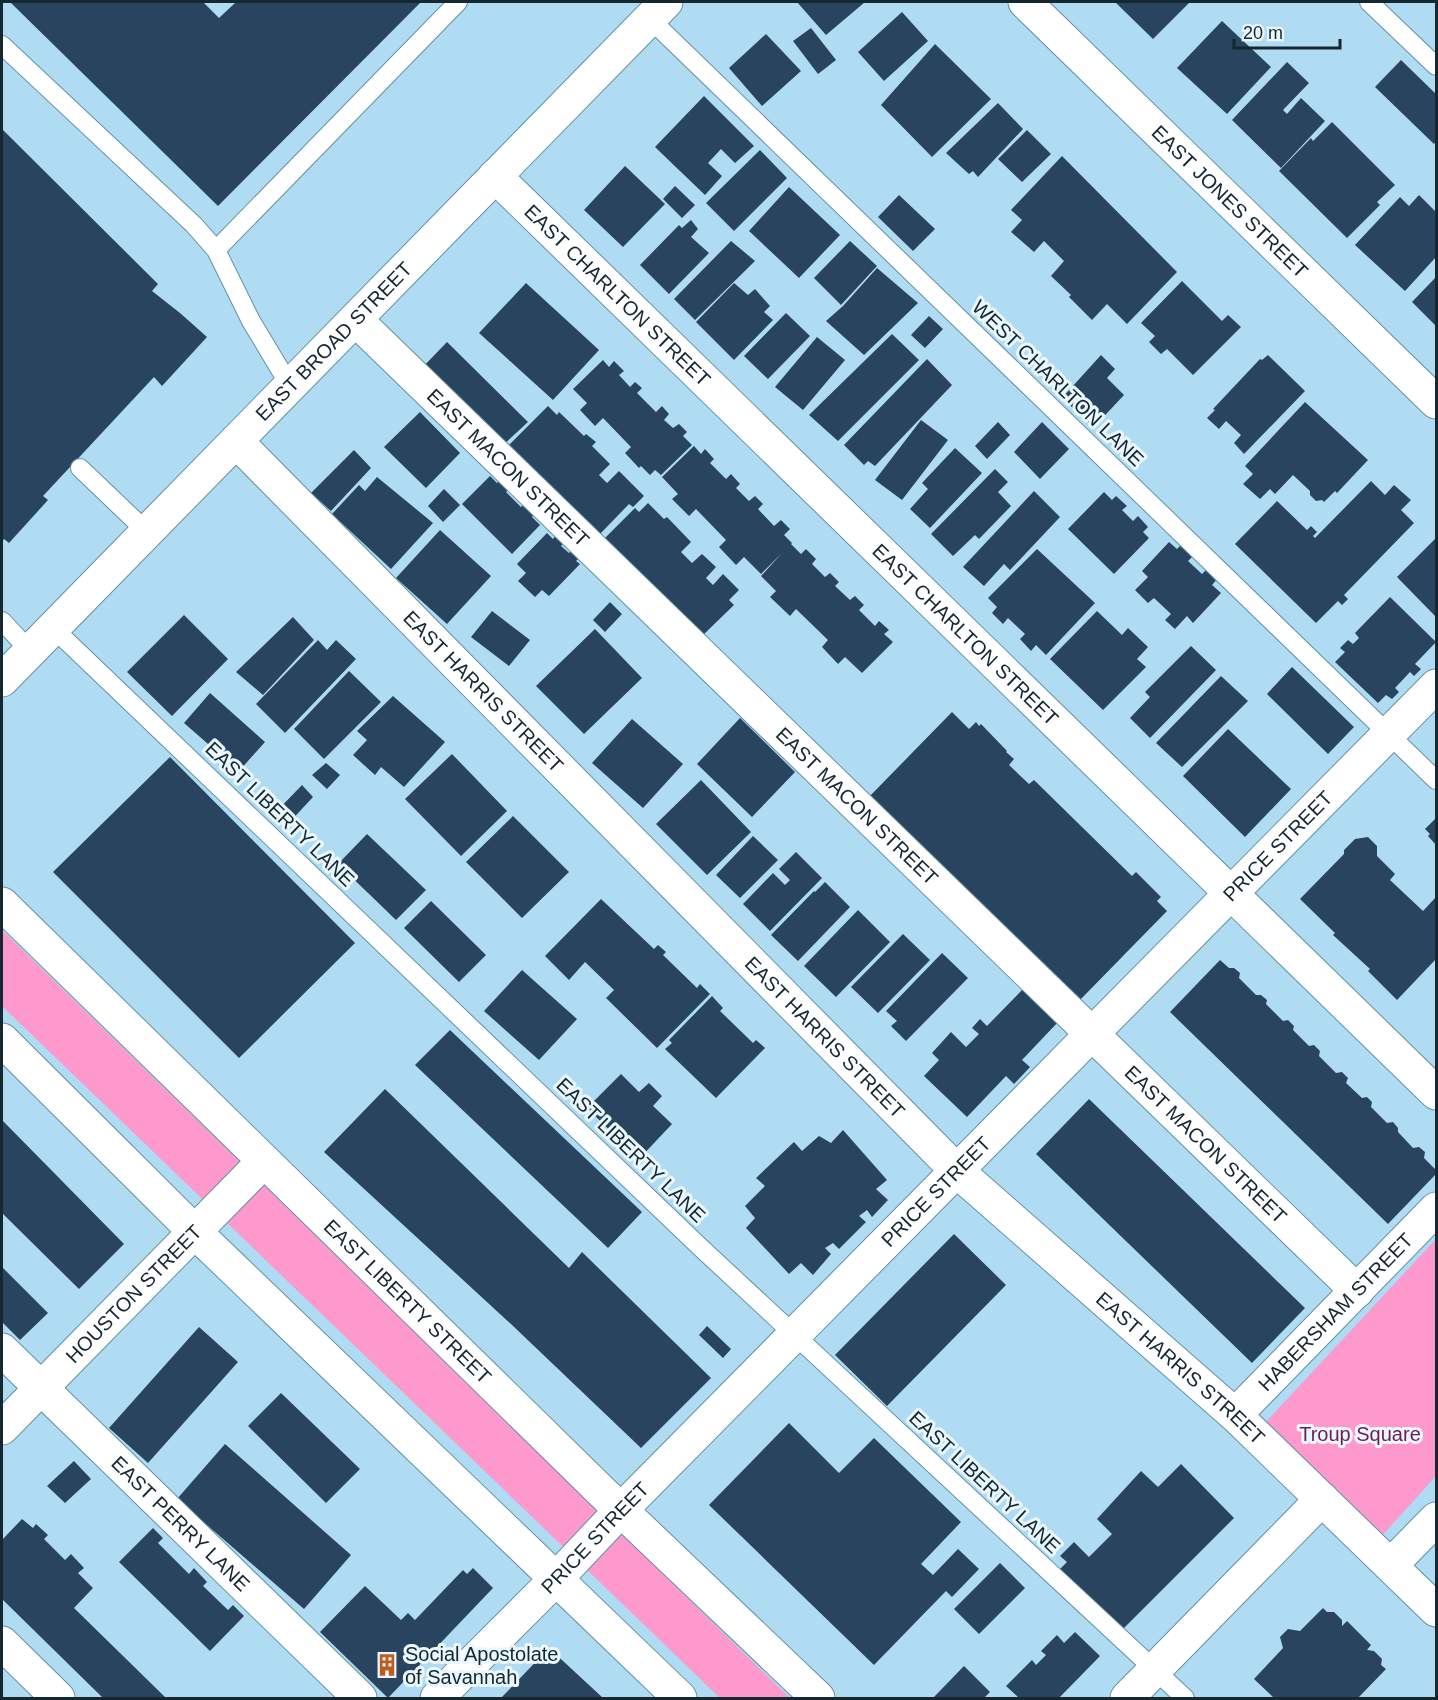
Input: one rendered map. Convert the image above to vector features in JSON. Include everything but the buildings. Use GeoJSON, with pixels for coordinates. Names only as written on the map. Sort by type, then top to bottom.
{"type":"FeatureCollection","features":[{"type":"Feature","properties":{"kind":"street","name":"EAST JONES STREET"},"geometry":{"type":"LineString","coordinates":[[1025,2],[1437,402]]}},
{"type":"Feature","properties":{"kind":"street","name":"EAST BROAD STREET"},"geometry":{"type":"LineString","coordinates":[[2,680],[657,10]]}},
{"type":"Feature","properties":{"kind":"street","name":"EAST CHARLTON STREET"},"geometry":{"type":"LineString","coordinates":[[495,177],[1437,1093]]}},
{"type":"Feature","properties":{"kind":"street","name":"EAST MACON STREET"},"geometry":{"type":"LineString","coordinates":[[356,320],[1357,1291]]}},
{"type":"Feature","properties":{"kind":"street","name":"EAST HARRIS STREET"},"geometry":{"type":"LineString","coordinates":[[236,441],[957,1171],[1235,1415],[1437,1610]]}},
{"type":"Feature","properties":{"kind":"street","name":"PRICE STREET"},"geometry":{"type":"LineString","coordinates":[[437,1698],[1437,686]]}},
{"type":"Feature","properties":{"kind":"street","name":"EAST LIBERTY STREET"},"geometry":{"type":"LineString","coordinates":[[2,904],[621,1510],[818,1698]]}},
{"type":"Feature","properties":{"kind":"street"},"geometry":{"type":"LineString","coordinates":[[2,1040],[194,1231],[680,1698]]}},
{"type":"Feature","properties":{"kind":"street","name":"HOUSTON STREET"},"geometry":{"type":"LineString","coordinates":[[2,1428],[264,1161]]}},
{"type":"Feature","properties":{"kind":"street","name":"HABERSHAM STREET"},"geometry":{"type":"LineString","coordinates":[[1235,1415],[1437,1209]]}},
{"type":"Feature","properties":{"kind":"street","name":"EAST PERRY LANE"},"geometry":{"type":"LineString","coordinates":[[2,1350],[360,1698]]}},
{"type":"Feature","properties":{"kind":"street"},"geometry":{"type":"LineString","coordinates":[[1127,1698],[1322,1499]]}},
{"type":"Feature","properties":{"kind":"street"},"geometry":{"type":"LineString","coordinates":[[1390,1565],[1437,1518]]}},
{"type":"Feature","properties":{"kind":"street"},"geometry":{"type":"LineString","coordinates":[[2,1643],[58,1698]]}},
{"type":"Feature","properties":{"kind":"lane"},"geometry":{"type":"LineString","coordinates":[[216,250],[458,2]]}},
{"type":"Feature","properties":{"kind":"lane"},"geometry":{"type":"LineString","coordinates":[[1369,2],[1437,66]]}},
{"type":"Feature","properties":{"kind":"lane","name":"WEST CHARLTON LANE"},"geometry":{"type":"LineString","coordinates":[[657,10],[1437,780]]}},
{"type":"Feature","properties":{"kind":"lane"},"geometry":{"type":"LineString","coordinates":[[2,45],[194,225],[216,250],[251,321],[290,386]]}},
{"type":"Feature","properties":{"kind":"lane"},"geometry":{"type":"LineString","coordinates":[[80,468],[147,532]]}},
{"type":"Feature","properties":{"kind":"lane"},"geometry":{"type":"LineString","coordinates":[[2,621],[30,651]]}},
{"type":"Feature","properties":{"kind":"lane","name":"EAST LIBERTY LANE"},"geometry":{"type":"LineString","coordinates":[[52,627],[794,1335],[1185,1698]]}},
{"type":"Feature","properties":{"kind":"green space"},"geometry":{"type":"Polygon","coordinates":[[[2,930],[790,1698],[720,1698],[2,1006],[2,930]]]}},
{"type":"Feature","properties":{"kind":"green space","name":"Troup Square"},"geometry":{"type":"Polygon","coordinates":[[[1436,1239],[1436,1476],[1370,1549],[1250,1439],[1436,1239]]]}},
{"type":"Feature","properties":{"kind":"place","name":"Social Apostolate of Savannah"},"geometry":{"type":"Point","coordinates":[387,1665]}}]}
